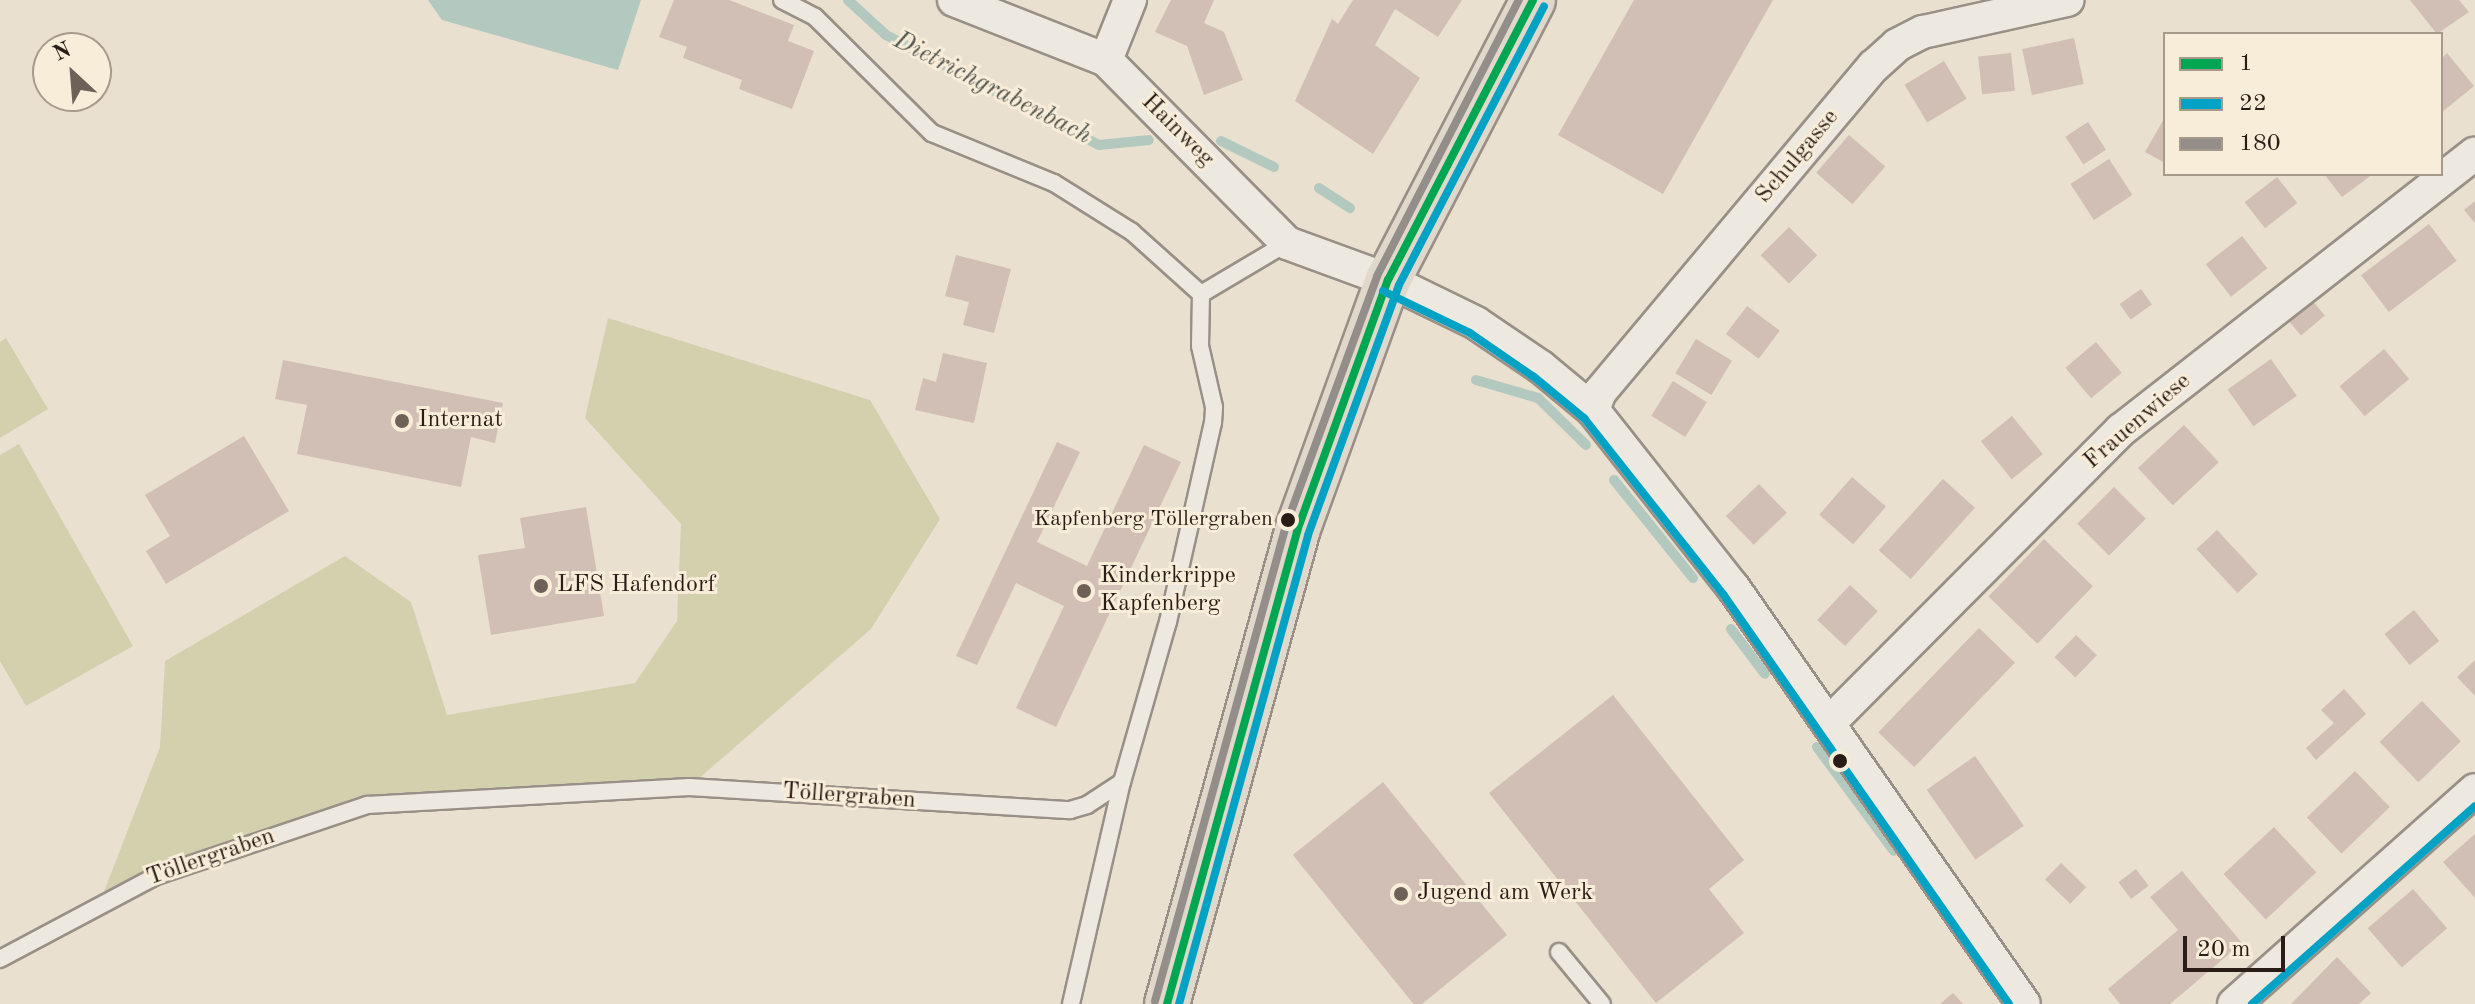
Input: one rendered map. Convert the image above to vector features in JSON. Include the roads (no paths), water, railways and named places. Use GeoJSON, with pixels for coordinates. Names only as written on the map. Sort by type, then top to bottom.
{"type":"FeatureCollection","features":[{"type":"Feature","properties":{"kind":"main road"},"geometry":{"type":"LineString","coordinates":[[1167,1004],[1297,531],[1388,280],[1533,0]]}},
{"type":"Feature","properties":{"kind":"street","name":"Hainweg"},"geometry":{"type":"LineString","coordinates":[[954,0],[1106,60],[1287,243],[1388,280],[1476,323],[1541,367],[1593,410],[1733,587],[2024,1004]]}},
{"type":"Feature","properties":{"kind":"street"},"geometry":{"type":"LineString","coordinates":[[1106,60],[1130,0]]}},
{"type":"Feature","properties":{"kind":"street","name":"Schulgasse"},"geometry":{"type":"LineString","coordinates":[[1593,410],[1600,392],[1874,66],[1897,45],[1923,32],[2067,0]]}},
{"type":"Feature","properties":{"kind":"street","name":"Frauenwiese"},"geometry":{"type":"LineString","coordinates":[[1829,723],[2121,430],[2475,153]]}},
{"type":"Feature","properties":{"kind":"street"},"geometry":{"type":"LineString","coordinates":[[2234,1004],[2475,790]]}},
{"type":"Feature","properties":{"kind":"lane"},"geometry":{"type":"LineString","coordinates":[[782,0],[815,17],[932,133],[1054,183],[1132,232],[1201,294],[1200,346],[1214,407],[1213,423],[1168,622],[1122,782],[1071,1004]]}},
{"type":"Feature","properties":{"kind":"lane"},"geometry":{"type":"LineString","coordinates":[[1201,294],[1287,243]]}},
{"type":"Feature","properties":{"kind":"lane","name":"Töllergraben"},"geometry":{"type":"LineString","coordinates":[[0,959],[100,902],[156,876],[367,805],[689,787],[1070,810],[1087,805],[1122,782]]}},
{"type":"Feature","properties":{"kind":"lane"},"geometry":{"type":"LineString","coordinates":[[1559,952],[1602,1004]]}},
{"type":"Feature","properties":{"kind":"waterway","name":"Dietrichgrabenbach"},"geometry":{"type":"LineString","coordinates":[[848,0],[886,35],[1099,145],[1149,140]]}},
{"type":"Feature","properties":{"kind":"waterway","name":"Dietrichgrabenbach"},"geometry":{"type":"LineString","coordinates":[[1221,141],[1274,167]]}},
{"type":"Feature","properties":{"kind":"waterway","name":"Dietrichgrabenbach"},"geometry":{"type":"LineString","coordinates":[[1319,188],[1350,208]]}},
{"type":"Feature","properties":{"kind":"waterway","name":"Dietrichgrabenbach"},"geometry":{"type":"LineString","coordinates":[[1476,380],[1538,398],[1586,445]]}},
{"type":"Feature","properties":{"kind":"waterway","name":"Dietrichgrabenbach"},"geometry":{"type":"LineString","coordinates":[[1614,480],[1693,578]]}},
{"type":"Feature","properties":{"kind":"waterway","name":"Dietrichgrabenbach"},"geometry":{"type":"LineString","coordinates":[[1731,629],[1765,674]]}},
{"type":"Feature","properties":{"kind":"waterway","name":"Dietrichgrabenbach"},"geometry":{"type":"LineString","coordinates":[[1817,747],[1894,851]]}},
{"type":"Feature","properties":{"kind":"place","name":"Internat"},"geometry":{"type":"Point","coordinates":[402,421]}},
{"type":"Feature","properties":{"kind":"place","name":"Kapfenberg Töllergraben"},"geometry":{"type":"Point","coordinates":[1288,520]}},
{"type":"Feature","properties":{"kind":"place","name":"LFS Hafendorf"},"geometry":{"type":"Point","coordinates":[541,586]}},
{"type":"Feature","properties":{"kind":"place","name":"Kinderkrippe Kapfenberg"},"geometry":{"type":"Point","coordinates":[1084,591]}},
{"type":"Feature","properties":{"kind":"place","name":"Jugend am Werk"},"geometry":{"type":"Point","coordinates":[1401,894]}}]}
